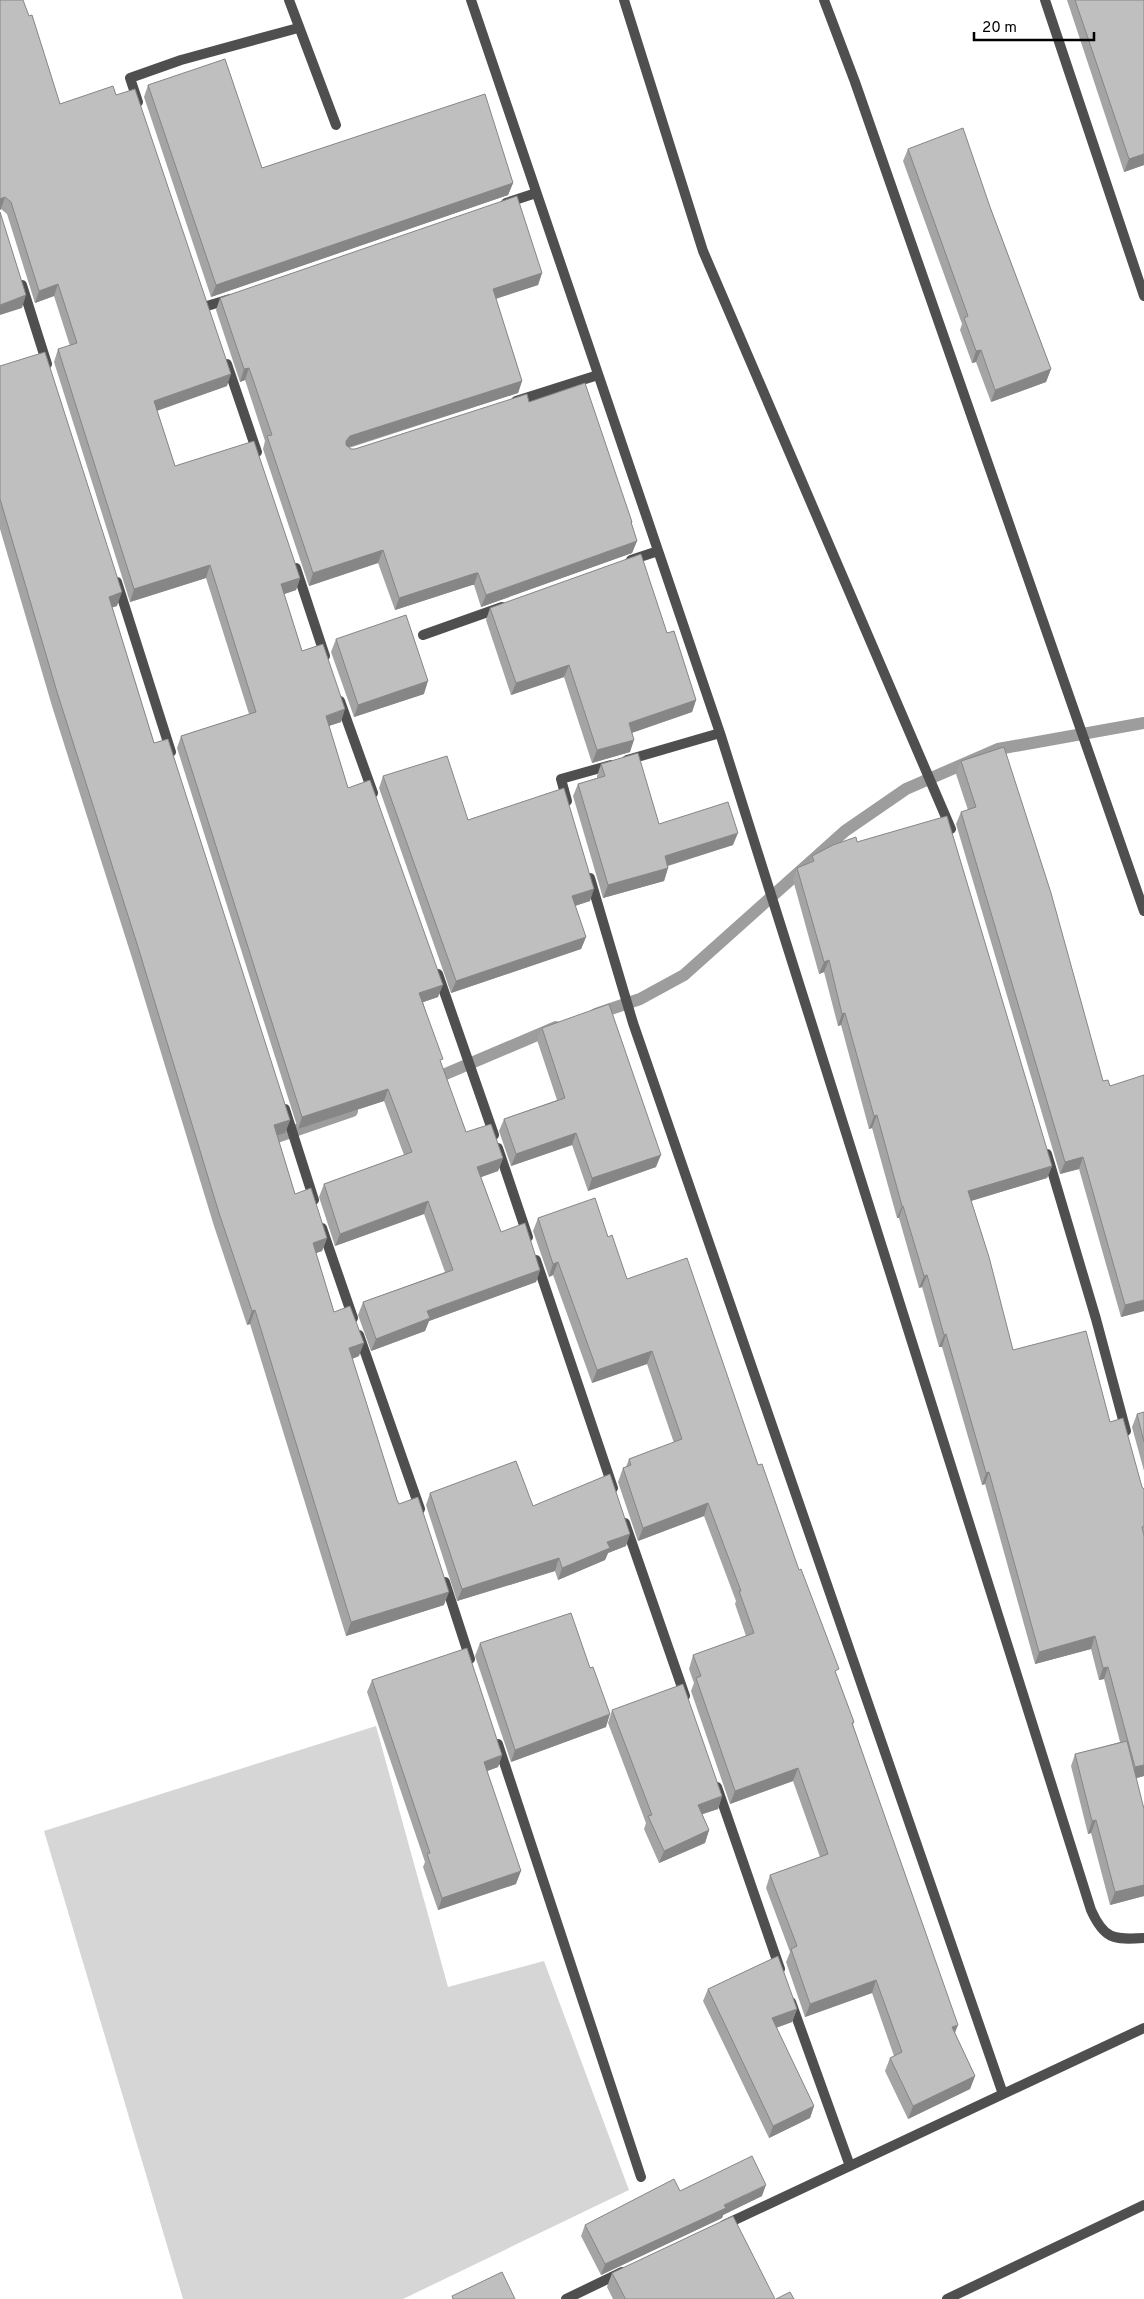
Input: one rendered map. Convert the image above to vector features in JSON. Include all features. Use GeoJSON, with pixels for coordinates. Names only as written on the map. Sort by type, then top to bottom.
{"type":"FeatureCollection","features":[{"type":"Feature","properties":{"kind":"street"},"geometry":{"type":"LineString","coordinates":[[289,0],[336,125]]}},
{"type":"Feature","properties":{"kind":"street"},"geometry":{"type":"LineString","coordinates":[[470,0],[720,733],[1091,1910],[1099,1926],[1110,1937],[1122,1940],[1144,1938]]}},
{"type":"Feature","properties":{"kind":"street"},"geometry":{"type":"LineString","coordinates":[[624,0],[703,251],[949,824],[955,843]]}},
{"type":"Feature","properties":{"kind":"street"},"geometry":{"type":"LineString","coordinates":[[824,0],[855,82],[1144,911]]}},
{"type":"Feature","properties":{"kind":"street"},"geometry":{"type":"LineString","coordinates":[[1045,0],[1144,296]]}},
{"type":"Feature","properties":{"kind":"street"},"geometry":{"type":"LineString","coordinates":[[142,114],[130,78],[181,60],[298,28]]}},
{"type":"Feature","properties":{"kind":"street"},"geometry":{"type":"LineString","coordinates":[[498,206],[536,193]]}},
{"type":"Feature","properties":{"kind":"street"},"geometry":{"type":"LineString","coordinates":[[18,273],[51,377]]}},
{"type":"Feature","properties":{"kind":"street"},"geometry":{"type":"LineString","coordinates":[[207,307],[236,297]]}},
{"type":"Feature","properties":{"kind":"street"},"geometry":{"type":"LineString","coordinates":[[223,354],[262,467]]}},
{"type":"Feature","properties":{"kind":"street"},"geometry":{"type":"LineString","coordinates":[[506,404],[598,375]]}},
{"type":"Feature","properties":{"kind":"street"},"geometry":{"type":"LineString","coordinates":[[622,564],[658,550]]}},
{"type":"Feature","properties":{"kind":"street"},"geometry":{"type":"LineString","coordinates":[[293,560],[328,662]]}},
{"type":"Feature","properties":{"kind":"street"},"geometry":{"type":"LineString","coordinates":[[115,576],[175,766]]}},
{"type":"Feature","properties":{"kind":"street"},"geometry":{"type":"LineString","coordinates":[[423,635],[513,603]]}},
{"type":"Feature","properties":{"kind":"street"},"geometry":{"type":"LineString","coordinates":[[337,690],[376,802]]}},
{"type":"Feature","properties":{"kind":"street"},"geometry":{"type":"LineString","coordinates":[[569,807],[561,779],[720,733]]}},
{"type":"Feature","properties":{"kind":"street"},"geometry":{"type":"LineString","coordinates":[[586,864],[633,1023],[1003,2094]]}},
{"type":"Feature","properties":{"kind":"street"},"geometry":{"type":"LineString","coordinates":[[433,960],[688,1705]]}},
{"type":"Feature","properties":{"kind":"street"},"geometry":{"type":"LineString","coordinates":[[281,1098],[319,1216],[424,1521]]}},
{"type":"Feature","properties":{"kind":"street"},"geometry":{"type":"LineString","coordinates":[[1045,1148],[1096,1319],[1129,1441]]}},
{"type":"Feature","properties":{"kind":"street"},"geometry":{"type":"LineString","coordinates":[[440,1568],[475,1672]]}},
{"type":"Feature","properties":{"kind":"street"},"geometry":{"type":"LineString","coordinates":[[496,1738],[641,2177]]}},
{"type":"Feature","properties":{"kind":"street"},"geometry":{"type":"LineString","coordinates":[[714,1779],[850,2166]]}},
{"type":"Feature","properties":{"kind":"street"},"geometry":{"type":"LineString","coordinates":[[717,2228],[1144,2028]]}},
{"type":"Feature","properties":{"kind":"street"},"geometry":{"type":"LineString","coordinates":[[947,2299],[1144,2206]]}},
{"type":"Feature","properties":{"kind":"street"},"geometry":{"type":"LineString","coordinates":[[566,2299],[628,2270]]}},
{"type":"Feature","properties":{"kind":"shaded area"},"geometry":{"type":"Polygon","coordinates":[[[376,1726],[448,1987],[544,1961],[629,2190],[403,2299],[183,2299],[44,1831],[376,1726]]]}},
{"type":"Feature","properties":{"kind":"building"},"geometry":{"type":"Polygon","coordinates":[[[0,0],[23,0],[29,16],[32,15],[60,104],[113,86],[116,95],[135,89],[231,374],[154,401],[175,466],[254,441],[300,578],[281,584],[302,651],[323,644],[345,709],[326,716],[348,788],[370,780],[443,985],[419,993],[443,1059],[440,1060],[466,1132],[491,1124],[503,1158],[477,1167],[501,1232],[525,1223],[540,1270],[427,1311],[430,1318],[376,1339],[363,1302],[453,1270],[428,1201],[340,1234],[324,1184],[412,1152],[388,1089],[302,1117],[181,736],[256,712],[210,565],[134,589],[58,349],[77,343],[58,284],[39,291],[11,202],[5,197],[0,199],[0,0]]]}},
{"type":"Feature","properties":{"kind":"building"},"geometry":{"type":"Polygon","coordinates":[[[1075,0],[1144,0],[1144,154],[1129,159],[1075,0]]]}},
{"type":"Feature","properties":{"kind":"building"},"geometry":{"type":"Polygon","coordinates":[[[225,59],[262,168],[485,94],[513,183],[216,285],[148,85],[225,59]]]}},
{"type":"Feature","properties":{"kind":"building"},"geometry":{"type":"Polygon","coordinates":[[[963,128],[990,207],[1051,369],[995,390],[981,350],[976,351],[964,318],[968,316],[908,149],[963,128]]]}},
{"type":"Feature","properties":{"kind":"building"},"geometry":{"type":"Polygon","coordinates":[[[517,196],[542,273],[493,289],[522,381],[350,436],[346,441],[346,445],[351,449],[355,449],[527,394],[529,402],[585,383],[637,541],[486,595],[478,573],[476,573],[399,598],[383,550],[313,573],[267,436],[272,435],[249,368],[244,369],[220,298],[517,196]]]}},
{"type":"Feature","properties":{"kind":"building"},"geometry":{"type":"Polygon","coordinates":[[[0,212],[26,295],[0,305],[0,212]]]}},
{"type":"Feature","properties":{"kind":"building"},"geometry":{"type":"Polygon","coordinates":[[[45,352],[122,592],[109,597],[154,743],[168,739],[290,1120],[274,1125],[295,1194],[311,1188],[327,1238],[313,1243],[334,1312],[350,1306],[364,1343],[349,1348],[397,1500],[399,1504],[418,1497],[449,1592],[351,1622],[255,1310],[252,1311],[219,1213],[138,947],[57,692],[0,499],[0,366],[45,352]]]}},
{"type":"Feature","properties":{"kind":"building"},"geometry":{"type":"Polygon","coordinates":[[[641,554],[667,633],[674,631],[696,700],[629,723],[634,740],[597,750],[569,665],[516,683],[490,608],[641,554]]]}},
{"type":"Feature","properties":{"kind":"building"},"geometry":{"type":"Polygon","coordinates":[[[406,615],[428,681],[358,705],[336,639],[406,615]]]}},
{"type":"Feature","properties":{"kind":"building"},"geometry":{"type":"Polygon","coordinates":[[[1004,747],[1051,893],[1103,1081],[1108,1080],[1110,1086],[1144,1075],[1144,1300],[1125,1305],[1083,1157],[1065,1162],[961,812],[976,807],[961,761],[1004,747]]]}},
{"type":"Feature","properties":{"kind":"building"},"geometry":{"type":"Polygon","coordinates":[[[638,753],[659,824],[728,802],[738,833],[665,856],[668,868],[608,885],[578,784],[605,776],[601,764],[638,753]]]}},
{"type":"Feature","properties":{"kind":"building"},"geometry":{"type":"Polygon","coordinates":[[[447,756],[468,820],[564,788],[594,889],[572,896],[586,937],[456,981],[383,776],[447,756]]]}},
{"type":"Feature","properties":{"kind":"building"},"geometry":{"type":"Polygon","coordinates":[[[947,816],[1052,1166],[968,1191],[989,1257],[1013,1350],[1086,1331],[1110,1422],[1123,1418],[1144,1489],[1144,1526],[1142,1527],[1144,1536],[1144,1765],[1135,1767],[1108,1667],[1103,1668],[1095,1636],[1039,1652],[989,1472],[986,1473],[946,1334],[944,1335],[927,1275],[924,1276],[902,1206],[877,1115],[874,1116],[845,1013],[842,1014],[829,960],[824,962],[797,868],[814,861],[812,856],[833,845],[856,837],[857,842],[947,816]]]}},
{"type":"Feature","properties":{"kind":"building"},"geometry":{"type":"Polygon","coordinates":[[[609,1004],[661,1155],[592,1178],[576,1133],[516,1154],[504,1119],[565,1098],[542,1028],[609,1004]]]}},
{"type":"Feature","properties":{"kind":"building"},"geometry":{"type":"Polygon","coordinates":[[[595,1198],[608,1237],[612,1235],[627,1279],[687,1258],[758,1465],[762,1464],[799,1570],[801,1569],[839,1669],[835,1671],[854,1722],[852,1723],[958,2025],[952,2027],[975,2076],[913,2106],[890,2058],[902,2052],[876,1980],[810,2004],[791,1949],[797,1946],[770,1875],[828,1854],[798,1768],[735,1791],[696,1678],[701,1676],[693,1655],[754,1633],[739,1591],[741,1591],[708,1503],[643,1528],[623,1468],[631,1465],[629,1459],[682,1439],[652,1351],[597,1370],[558,1262],[553,1264],[538,1218],[595,1198]]]}},
{"type":"Feature","properties":{"kind":"building"},"geometry":{"type":"Polygon","coordinates":[[[1144,1412],[1144,1442],[1137,1414],[1144,1412]]]}},
{"type":"Feature","properties":{"kind":"building"},"geometry":{"type":"Polygon","coordinates":[[[516,1461],[533,1506],[610,1474],[630,1534],[607,1542],[610,1548],[562,1568],[559,1558],[462,1589],[430,1493],[516,1461]]]}},
{"type":"Feature","properties":{"kind":"building"},"geometry":{"type":"Polygon","coordinates":[[[571,1613],[590,1668],[593,1667],[610,1714],[515,1750],[480,1643],[571,1613]]]}},
{"type":"Feature","properties":{"kind":"building"},"geometry":{"type":"Polygon","coordinates":[[[467,1648],[502,1755],[484,1762],[521,1871],[442,1898],[427,1854],[430,1853],[372,1680],[467,1648]]]}},
{"type":"Feature","properties":{"kind":"building"},"geometry":{"type":"Polygon","coordinates":[[[683,1684],[722,1796],[698,1805],[709,1830],[664,1851],[648,1816],[652,1815],[612,1710],[683,1684]]]}},
{"type":"Feature","properties":{"kind":"building"},"geometry":{"type":"Polygon","coordinates":[[[1127,1741],[1144,1809],[1144,1885],[1115,1892],[1096,1820],[1092,1821],[1075,1754],[1127,1741]]]}},
{"type":"Feature","properties":{"kind":"building"},"geometry":{"type":"Polygon","coordinates":[[[778,1956],[797,2009],[772,2018],[814,2106],[773,2126],[708,1989],[778,1956]]]}},
{"type":"Feature","properties":{"kind":"building"},"geometry":{"type":"Polygon","coordinates":[[[752,2156],[766,2185],[724,2205],[726,2208],[605,2264],[585,2225],[674,2179],[680,2191],[752,2156]]]}},
{"type":"Feature","properties":{"kind":"building"},"geometry":{"type":"Polygon","coordinates":[[[733,2216],[775,2299],[624,2299],[612,2273],[733,2216]]]}},
{"type":"Feature","properties":{"kind":"building"},"geometry":{"type":"Polygon","coordinates":[[[502,2272],[515,2299],[453,2299],[452,2296],[502,2272]]]}},
{"type":"Feature","properties":{"kind":"building"},"geometry":{"type":"Polygon","coordinates":[[[790,2292],[794,2299],[776,2299],[790,2292]]]}},
{"type":"Feature","properties":{"kind":"waterway"},"geometry":{"type":"LineString","coordinates":[[596,1014],[640,999],[684,975],[845,831],[906,789],[998,749],[1144,723]]}},
{"type":"Feature","properties":{"kind":"waterway"},"geometry":{"type":"LineString","coordinates":[[429,1081],[556,1027]]}},
{"type":"Feature","properties":{"kind":"waterway"},"geometry":{"type":"LineString","coordinates":[[262,1142],[352,1111]]}}]}
